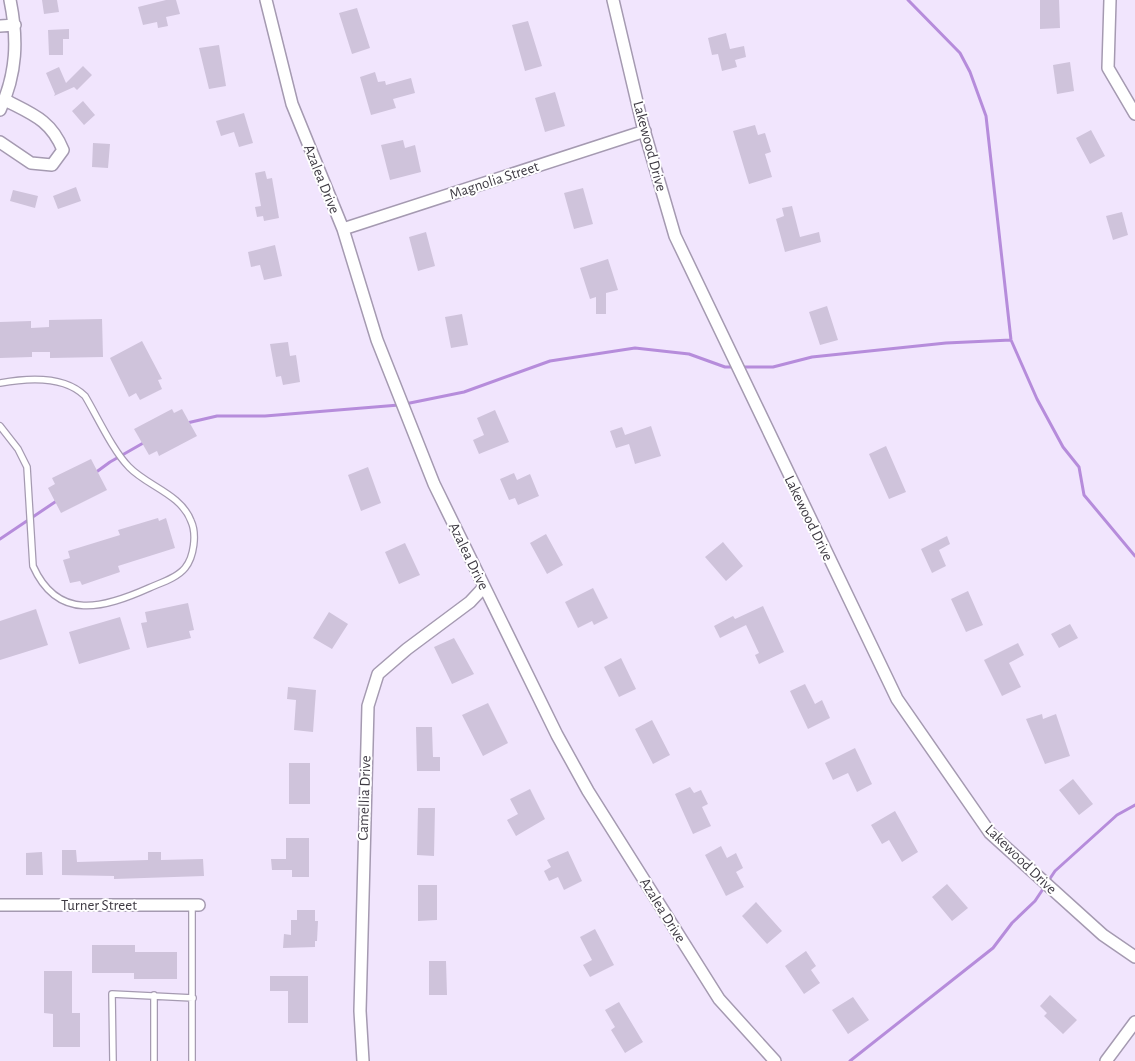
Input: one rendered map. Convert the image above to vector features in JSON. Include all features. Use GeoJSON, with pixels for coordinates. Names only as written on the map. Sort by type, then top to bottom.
{"type":"FeatureCollection","features":[{"type":"Feature","properties":{"kind":"street"},"geometry":{"type":"LineString","coordinates":[[0,142],[31,163],[52,165],[63,150],[56,132],[36,115],[2,105],[14,63],[15,25],[10,0]]}},
{"type":"Feature","properties":{"kind":"street","name":"Azalea Drive"},"geometry":{"type":"LineString","coordinates":[[266,0],[292,104],[343,229],[377,340],[434,484],[557,735],[588,791],[719,998],[775,1061]]}},
{"type":"Feature","properties":{"kind":"street","name":"Lakewood Drive"},"geometry":{"type":"LineString","coordinates":[[613,0],[645,131],[675,236],[897,699],[990,833],[1103,935],[1135,957]]}},
{"type":"Feature","properties":{"kind":"street"},"geometry":{"type":"LineString","coordinates":[[1110,0],[1108,68],[1135,114]]}},
{"type":"Feature","properties":{"kind":"street"},"geometry":{"type":"LineString","coordinates":[[0,26],[15,25]]}},
{"type":"Feature","properties":{"kind":"street","name":"Magnolia Street"},"geometry":{"type":"LineString","coordinates":[[343,229],[645,131]]}},
{"type":"Feature","properties":{"kind":"street","name":"Camellia Drive"},"geometry":{"type":"LineString","coordinates":[[363,1061],[360,1011],[368,706],[378,674],[407,648],[470,602],[484,587]]}},
{"type":"Feature","properties":{"kind":"street","name":"Turner Street"},"geometry":{"type":"LineString","coordinates":[[0,905],[196,905]]}},
{"type":"Feature","properties":{"kind":"street"},"geometry":{"type":"LineString","coordinates":[[1106,1061],[1135,1022]]}},
{"type":"Feature","properties":{"kind":"lane"},"geometry":{"type":"LineString","coordinates":[[0,383],[39,380],[67,383],[78,389],[85,396],[127,466],[179,504],[192,521],[193,539],[186,567],[174,576],[104,605],[79,606],[54,594],[37,575],[33,566],[28,474],[24,458],[0,426]]}},
{"type":"Feature","properties":{"kind":"lane"},"geometry":{"type":"LineString","coordinates":[[192,1061],[196,905]]}},
{"type":"Feature","properties":{"kind":"lane"},"geometry":{"type":"LineString","coordinates":[[113,1061],[112,994],[193,998]]}},
{"type":"Feature","properties":{"kind":"lane"},"geometry":{"type":"LineString","coordinates":[[154,996],[154,1061]]}},
{"type":"Feature","properties":{"kind":"building"},"geometry":{"type":"Polygon","coordinates":[[[42,0],[57,0],[59,12],[44,14],[42,0]]]}},
{"type":"Feature","properties":{"kind":"building"},"geometry":{"type":"Polygon","coordinates":[[[166,0],[176,0],[180,14],[166,17],[168,26],[158,28],[157,22],[143,25],[138,7],[166,0]]]}},
{"type":"Feature","properties":{"kind":"building"},"geometry":{"type":"Polygon","coordinates":[[[1040,0],[1059,0],[1060,28],[1040,29],[1040,0]]]}},
{"type":"Feature","properties":{"kind":"building"},"geometry":{"type":"Polygon","coordinates":[[[357,8],[370,48],[352,54],[339,13],[357,8]]]}},
{"type":"Feature","properties":{"kind":"building"},"geometry":{"type":"Polygon","coordinates":[[[528,21],[542,66],[525,71],[512,25],[528,21]]]}},
{"type":"Feature","properties":{"kind":"building"},"geometry":{"type":"Polygon","coordinates":[[[69,29],[69,39],[63,39],[63,55],[49,55],[48,30],[69,29]]]}},
{"type":"Feature","properties":{"kind":"building"},"geometry":{"type":"Polygon","coordinates":[[[726,33],[730,49],[744,46],[746,57],[735,60],[737,67],[722,71],[718,54],[712,55],[708,38],[726,33]]]}},
{"type":"Feature","properties":{"kind":"building"},"geometry":{"type":"Polygon","coordinates":[[[219,45],[226,86],[209,89],[199,48],[219,45]]]}},
{"type":"Feature","properties":{"kind":"building"},"geometry":{"type":"Polygon","coordinates":[[[1070,62],[1074,91],[1057,94],[1053,65],[1070,62]]]}},
{"type":"Feature","properties":{"kind":"building"},"geometry":{"type":"Polygon","coordinates":[[[83,66],[92,75],[77,90],[74,87],[54,96],[55,94],[46,73],[59,67],[66,83],[83,66]]]}},
{"type":"Feature","properties":{"kind":"building"},"geometry":{"type":"Polygon","coordinates":[[[375,72],[378,82],[385,81],[386,85],[411,78],[415,93],[393,99],[396,108],[371,115],[360,77],[375,72]]]}},
{"type":"Feature","properties":{"kind":"building"},"geometry":{"type":"Polygon","coordinates":[[[555,92],[565,126],[545,132],[535,98],[555,92]]]}},
{"type":"Feature","properties":{"kind":"building"},"geometry":{"type":"Polygon","coordinates":[[[83,101],[95,115],[84,125],[72,111],[83,101]]]}},
{"type":"Feature","properties":{"kind":"building"},"geometry":{"type":"Polygon","coordinates":[[[244,113],[253,143],[239,147],[234,132],[221,136],[216,121],[244,113]]]}},
{"type":"Feature","properties":{"kind":"building"},"geometry":{"type":"Polygon","coordinates":[[[755,125],[758,135],[765,133],[771,152],[765,154],[772,177],[749,184],[733,131],[755,125]]]}},
{"type":"Feature","properties":{"kind":"building"},"geometry":{"type":"Polygon","coordinates":[[[1091,130],[1105,156],[1090,164],[1076,138],[1091,130]]]}},
{"type":"Feature","properties":{"kind":"building"},"geometry":{"type":"Polygon","coordinates":[[[403,140],[405,148],[415,145],[421,172],[390,180],[381,145],[403,140]]]}},
{"type":"Feature","properties":{"kind":"building"},"geometry":{"type":"Polygon","coordinates":[[[93,143],[110,144],[108,168],[92,167],[93,143]]]}},
{"type":"Feature","properties":{"kind":"building"},"geometry":{"type":"Polygon","coordinates":[[[265,171],[267,179],[272,178],[279,218],[264,221],[263,216],[257,217],[255,207],[261,206],[255,173],[265,171]]]}},
{"type":"Feature","properties":{"kind":"building"},"geometry":{"type":"Polygon","coordinates":[[[76,187],[81,201],[58,209],[53,196],[76,187]]]}},
{"type":"Feature","properties":{"kind":"building"},"geometry":{"type":"Polygon","coordinates":[[[583,188],[593,224],[574,229],[564,193],[583,188]]]}},
{"type":"Feature","properties":{"kind":"building"},"geometry":{"type":"Polygon","coordinates":[[[13,190],[38,196],[35,208],[10,201],[13,190]]]}},
{"type":"Feature","properties":{"kind":"building"},"geometry":{"type":"Polygon","coordinates":[[[792,206],[800,237],[819,232],[821,242],[785,252],[776,219],[784,216],[782,208],[792,206]]]}},
{"type":"Feature","properties":{"kind":"building"},"geometry":{"type":"Polygon","coordinates":[[[1122,212],[1128,235],[1113,240],[1106,216],[1122,212]]]}},
{"type":"Feature","properties":{"kind":"building"},"geometry":{"type":"Polygon","coordinates":[[[426,232],[435,266],[418,271],[409,237],[426,232]]]}},
{"type":"Feature","properties":{"kind":"building"},"geometry":{"type":"Polygon","coordinates":[[[275,245],[282,276],[264,280],[260,265],[251,267],[248,252],[275,245]]]}},
{"type":"Feature","properties":{"kind":"building"},"geometry":{"type":"Polygon","coordinates":[[[608,259],[618,290],[606,293],[606,314],[596,314],[596,297],[590,299],[580,268],[608,259]]]}},
{"type":"Feature","properties":{"kind":"building"},"geometry":{"type":"Polygon","coordinates":[[[827,306],[838,340],[820,345],[809,312],[827,306]]]}},
{"type":"Feature","properties":{"kind":"building"},"geometry":{"type":"Polygon","coordinates":[[[462,314],[468,345],[451,348],[445,317],[462,314]]]}},
{"type":"Feature","properties":{"kind":"building"},"geometry":{"type":"Polygon","coordinates":[[[102,319],[103,357],[50,358],[50,352],[32,352],[32,357],[0,358],[0,322],[31,321],[31,328],[49,327],[49,320],[102,319]]]}},
{"type":"Feature","properties":{"kind":"building"},"geometry":{"type":"Polygon","coordinates":[[[142,341],[162,379],[158,380],[162,389],[140,400],[136,393],[129,397],[110,358],[142,341]]]}},
{"type":"Feature","properties":{"kind":"building"},"geometry":{"type":"Polygon","coordinates":[[[288,342],[290,356],[296,355],[300,382],[283,385],[281,376],[276,377],[270,344],[288,342]]]}},
{"type":"Feature","properties":{"kind":"building"},"geometry":{"type":"Polygon","coordinates":[[[172,409],[174,413],[182,409],[197,436],[159,456],[157,451],[149,455],[134,429],[172,409]]]}},
{"type":"Feature","properties":{"kind":"building"},"geometry":{"type":"Polygon","coordinates":[[[495,410],[509,442],[479,454],[473,440],[484,435],[477,418],[495,410]]]}},
{"type":"Feature","properties":{"kind":"building"},"geometry":{"type":"Polygon","coordinates":[[[651,426],[661,456],[635,464],[629,444],[616,448],[610,431],[622,427],[625,435],[651,426]]]}},
{"type":"Feature","properties":{"kind":"building"},"geometry":{"type":"Polygon","coordinates":[[[886,446],[906,492],[889,499],[869,454],[886,446]]]}},
{"type":"Feature","properties":{"kind":"building"},"geometry":{"type":"Polygon","coordinates":[[[91,459],[107,490],[61,513],[48,488],[55,484],[52,478],[91,459]]]}},
{"type":"Feature","properties":{"kind":"building"},"geometry":{"type":"Polygon","coordinates":[[[368,467],[381,503],[361,511],[348,475],[368,467]]]}},
{"type":"Feature","properties":{"kind":"building"},"geometry":{"type":"Polygon","coordinates":[[[514,473],[517,480],[530,474],[539,496],[518,505],[515,498],[509,500],[500,479],[514,473]]]}},
{"type":"Feature","properties":{"kind":"building"},"geometry":{"type":"Polygon","coordinates":[[[158,518],[159,521],[166,518],[175,548],[118,566],[120,572],[82,585],[80,581],[70,583],[63,560],[70,558],[68,551],[120,535],[118,530],[158,518]]]}},
{"type":"Feature","properties":{"kind":"building"},"geometry":{"type":"Polygon","coordinates":[[[546,534],[563,565],[547,574],[530,543],[546,534]]]}},
{"type":"Feature","properties":{"kind":"building"},"geometry":{"type":"Polygon","coordinates":[[[947,536],[950,544],[939,550],[946,566],[932,573],[921,549],[947,536]]]}},
{"type":"Feature","properties":{"kind":"building"},"geometry":{"type":"Polygon","coordinates":[[[723,542],[743,566],[726,581],[705,557],[723,542]]]}},
{"type":"Feature","properties":{"kind":"building"},"geometry":{"type":"Polygon","coordinates":[[[405,543],[420,575],[399,584],[385,552],[405,543]]]}},
{"type":"Feature","properties":{"kind":"building"},"geometry":{"type":"Polygon","coordinates":[[[593,588],[608,618],[594,625],[592,621],[578,628],[565,602],[593,588]]]}},
{"type":"Feature","properties":{"kind":"building"},"geometry":{"type":"Polygon","coordinates":[[[968,591],[983,625],[966,632],[951,599],[968,591]]]}},
{"type":"Feature","properties":{"kind":"building"},"geometry":{"type":"Polygon","coordinates":[[[188,603],[194,630],[189,631],[191,638],[147,648],[141,623],[147,622],[145,612],[188,603]]]}},
{"type":"Feature","properties":{"kind":"building"},"geometry":{"type":"Polygon","coordinates":[[[763,606],[784,652],[759,664],[755,655],[759,653],[746,625],[720,638],[714,626],[733,616],[735,619],[763,606]]]}},
{"type":"Feature","properties":{"kind":"building"},"geometry":{"type":"Polygon","coordinates":[[[36,609],[48,645],[0,660],[0,621],[36,609]]]}},
{"type":"Feature","properties":{"kind":"building"},"geometry":{"type":"Polygon","coordinates":[[[329,612],[348,624],[332,649],[313,638],[329,612]]]}},
{"type":"Feature","properties":{"kind":"building"},"geometry":{"type":"Polygon","coordinates":[[[120,617],[130,649],[79,664],[69,632],[120,617]]]}},
{"type":"Feature","properties":{"kind":"building"},"geometry":{"type":"Polygon","coordinates":[[[1070,624],[1078,638],[1059,648],[1051,634],[1070,624]]]}},
{"type":"Feature","properties":{"kind":"building"},"geometry":{"type":"Polygon","coordinates":[[[454,638],[474,674],[452,684],[434,647],[454,638]]]}},
{"type":"Feature","properties":{"kind":"building"},"geometry":{"type":"Polygon","coordinates":[[[1018,643],[1024,655],[1009,663],[1021,687],[1002,696],[984,660],[1018,643]]]}},
{"type":"Feature","properties":{"kind":"building"},"geometry":{"type":"Polygon","coordinates":[[[621,658],[636,689],[619,697],[604,667],[621,658]]]}},
{"type":"Feature","properties":{"kind":"building"},"geometry":{"type":"Polygon","coordinates":[[[805,684],[815,704],[822,700],[830,718],[808,729],[790,691],[805,684]]]}},
{"type":"Feature","properties":{"kind":"building"},"geometry":{"type":"Polygon","coordinates":[[[288,687],[316,690],[313,732],[294,730],[296,700],[287,699],[288,687]]]}},
{"type":"Feature","properties":{"kind":"building"},"geometry":{"type":"Polygon","coordinates":[[[488,703],[508,743],[483,756],[462,715],[488,703]]]}},
{"type":"Feature","properties":{"kind":"building"},"geometry":{"type":"Polygon","coordinates":[[[1042,714],[1043,719],[1056,714],[1070,756],[1045,764],[1026,719],[1042,714]]]}},
{"type":"Feature","properties":{"kind":"building"},"geometry":{"type":"Polygon","coordinates":[[[652,720],[670,755],[653,764],[635,729],[652,720]]]}},
{"type":"Feature","properties":{"kind":"building"},"geometry":{"type":"Polygon","coordinates":[[[416,727],[432,727],[433,757],[440,757],[440,771],[417,771],[416,727]]]}},
{"type":"Feature","properties":{"kind":"building"},"geometry":{"type":"Polygon","coordinates":[[[855,748],[872,784],[857,792],[848,773],[833,780],[825,763],[855,748]]]}},
{"type":"Feature","properties":{"kind":"building"},"geometry":{"type":"Polygon","coordinates":[[[289,763],[310,763],[310,804],[289,804],[289,763]]]}},
{"type":"Feature","properties":{"kind":"building"},"geometry":{"type":"Polygon","coordinates":[[[1073,779],[1093,804],[1079,815],[1059,790],[1073,779]]]}},
{"type":"Feature","properties":{"kind":"building"},"geometry":{"type":"Polygon","coordinates":[[[690,787],[694,793],[701,790],[708,804],[702,807],[711,826],[693,834],[675,794],[690,787]]]}},
{"type":"Feature","properties":{"kind":"building"},"geometry":{"type":"Polygon","coordinates":[[[530,789],[545,819],[516,836],[507,820],[518,814],[510,799],[530,789]]]}},
{"type":"Feature","properties":{"kind":"building"},"geometry":{"type":"Polygon","coordinates":[[[418,808],[435,808],[434,856],[417,855],[418,808]]]}},
{"type":"Feature","properties":{"kind":"building"},"geometry":{"type":"Polygon","coordinates":[[[895,811],[918,852],[902,862],[889,840],[882,844],[871,825],[895,811]]]}},
{"type":"Feature","properties":{"kind":"building"},"geometry":{"type":"Polygon","coordinates":[[[286,838],[309,838],[309,877],[292,877],[292,870],[272,870],[271,859],[286,859],[286,838]]]}},
{"type":"Feature","properties":{"kind":"building"},"geometry":{"type":"Polygon","coordinates":[[[721,846],[727,858],[736,853],[743,868],[736,872],[744,887],[726,896],[705,855],[721,846]]]}},
{"type":"Feature","properties":{"kind":"building"},"geometry":{"type":"Polygon","coordinates":[[[62,850],[76,850],[77,862],[148,860],[148,852],[161,852],[161,860],[203,859],[204,876],[114,879],[114,876],[62,875],[62,850]]]}},
{"type":"Feature","properties":{"kind":"building"},"geometry":{"type":"Polygon","coordinates":[[[568,851],[582,881],[564,890],[558,877],[549,881],[544,871],[551,867],[547,860],[568,851]]]}},
{"type":"Feature","properties":{"kind":"building"},"geometry":{"type":"Polygon","coordinates":[[[42,852],[43,875],[26,875],[26,853],[42,852]]]}},
{"type":"Feature","properties":{"kind":"building"},"geometry":{"type":"Polygon","coordinates":[[[947,884],[968,908],[952,921],[932,897],[947,884]]]}},
{"type":"Feature","properties":{"kind":"building"},"geometry":{"type":"Polygon","coordinates":[[[418,885],[437,885],[437,920],[418,921],[418,885]]]}},
{"type":"Feature","properties":{"kind":"building"},"geometry":{"type":"Polygon","coordinates":[[[756,902],[782,931],[767,944],[742,916],[756,902]]]}},
{"type":"Feature","properties":{"kind":"building"},"geometry":{"type":"Polygon","coordinates":[[[297,910],[315,910],[315,921],[318,921],[315,947],[283,948],[284,934],[291,935],[291,920],[297,920],[297,910]]]}},
{"type":"Feature","properties":{"kind":"building"},"geometry":{"type":"Polygon","coordinates":[[[595,929],[614,965],[590,977],[583,965],[592,960],[580,937],[595,929]]]}},
{"type":"Feature","properties":{"kind":"building"},"geometry":{"type":"Polygon","coordinates":[[[92,945],[135,945],[135,952],[177,952],[177,979],[134,979],[134,973],[92,973],[92,945]]]}},
{"type":"Feature","properties":{"kind":"building"},"geometry":{"type":"Polygon","coordinates":[[[806,951],[816,966],[811,970],[820,983],[804,994],[785,966],[806,951]]]}},
{"type":"Feature","properties":{"kind":"building"},"geometry":{"type":"Polygon","coordinates":[[[429,961],[446,961],[447,995],[429,995],[429,961]]]}},
{"type":"Feature","properties":{"kind":"building"},"geometry":{"type":"Polygon","coordinates":[[[44,971],[72,971],[72,1013],[80,1013],[80,1047],[53,1047],[53,1014],[44,1013],[44,971]]]}},
{"type":"Feature","properties":{"kind":"building"},"geometry":{"type":"Polygon","coordinates":[[[270,976],[308,976],[308,1023],[288,1023],[288,991],[270,991],[270,976]]]}},
{"type":"Feature","properties":{"kind":"building"},"geometry":{"type":"Polygon","coordinates":[[[1050,995],[1077,1020],[1063,1034],[1044,1016],[1047,1013],[1040,1006],[1050,995]]]}},
{"type":"Feature","properties":{"kind":"building"},"geometry":{"type":"Polygon","coordinates":[[[853,997],[869,1020],[848,1034],[832,1010],[853,997]]]}},
{"type":"Feature","properties":{"kind":"building"},"geometry":{"type":"Polygon","coordinates":[[[619,1002],[643,1042],[625,1053],[611,1030],[615,1027],[605,1010],[619,1002]]]}},
{"type":"Feature","properties":{"kind":"waterway"},"geometry":{"type":"LineString","coordinates":[[908,0],[960,53],[970,72],[986,116],[1011,340],[1037,399],[1063,447],[1079,467],[1084,495],[1135,556]]}},
{"type":"Feature","properties":{"kind":"waterway"},"geometry":{"type":"LineString","coordinates":[[740,367],[773,367],[812,357],[946,343],[1011,340]]}},
{"type":"Feature","properties":{"kind":"waterway"},"geometry":{"type":"LineString","coordinates":[[405,404],[464,392],[550,361],[635,348],[689,354],[725,367],[734,367]]}},
{"type":"Feature","properties":{"kind":"waterway"},"geometry":{"type":"LineString","coordinates":[[187,423],[217,416],[265,416],[399,405]]}},
{"type":"Feature","properties":{"kind":"waterway"},"geometry":{"type":"LineString","coordinates":[[95,473],[145,442]]}},
{"type":"Feature","properties":{"kind":"waterway"},"geometry":{"type":"LineString","coordinates":[[0,539],[58,500]]}},
{"type":"Feature","properties":{"kind":"waterway"},"geometry":{"type":"LineString","coordinates":[[850,1061],[993,948],[1012,923],[1035,901],[1055,871],[1117,815],[1135,805]]}}]}
